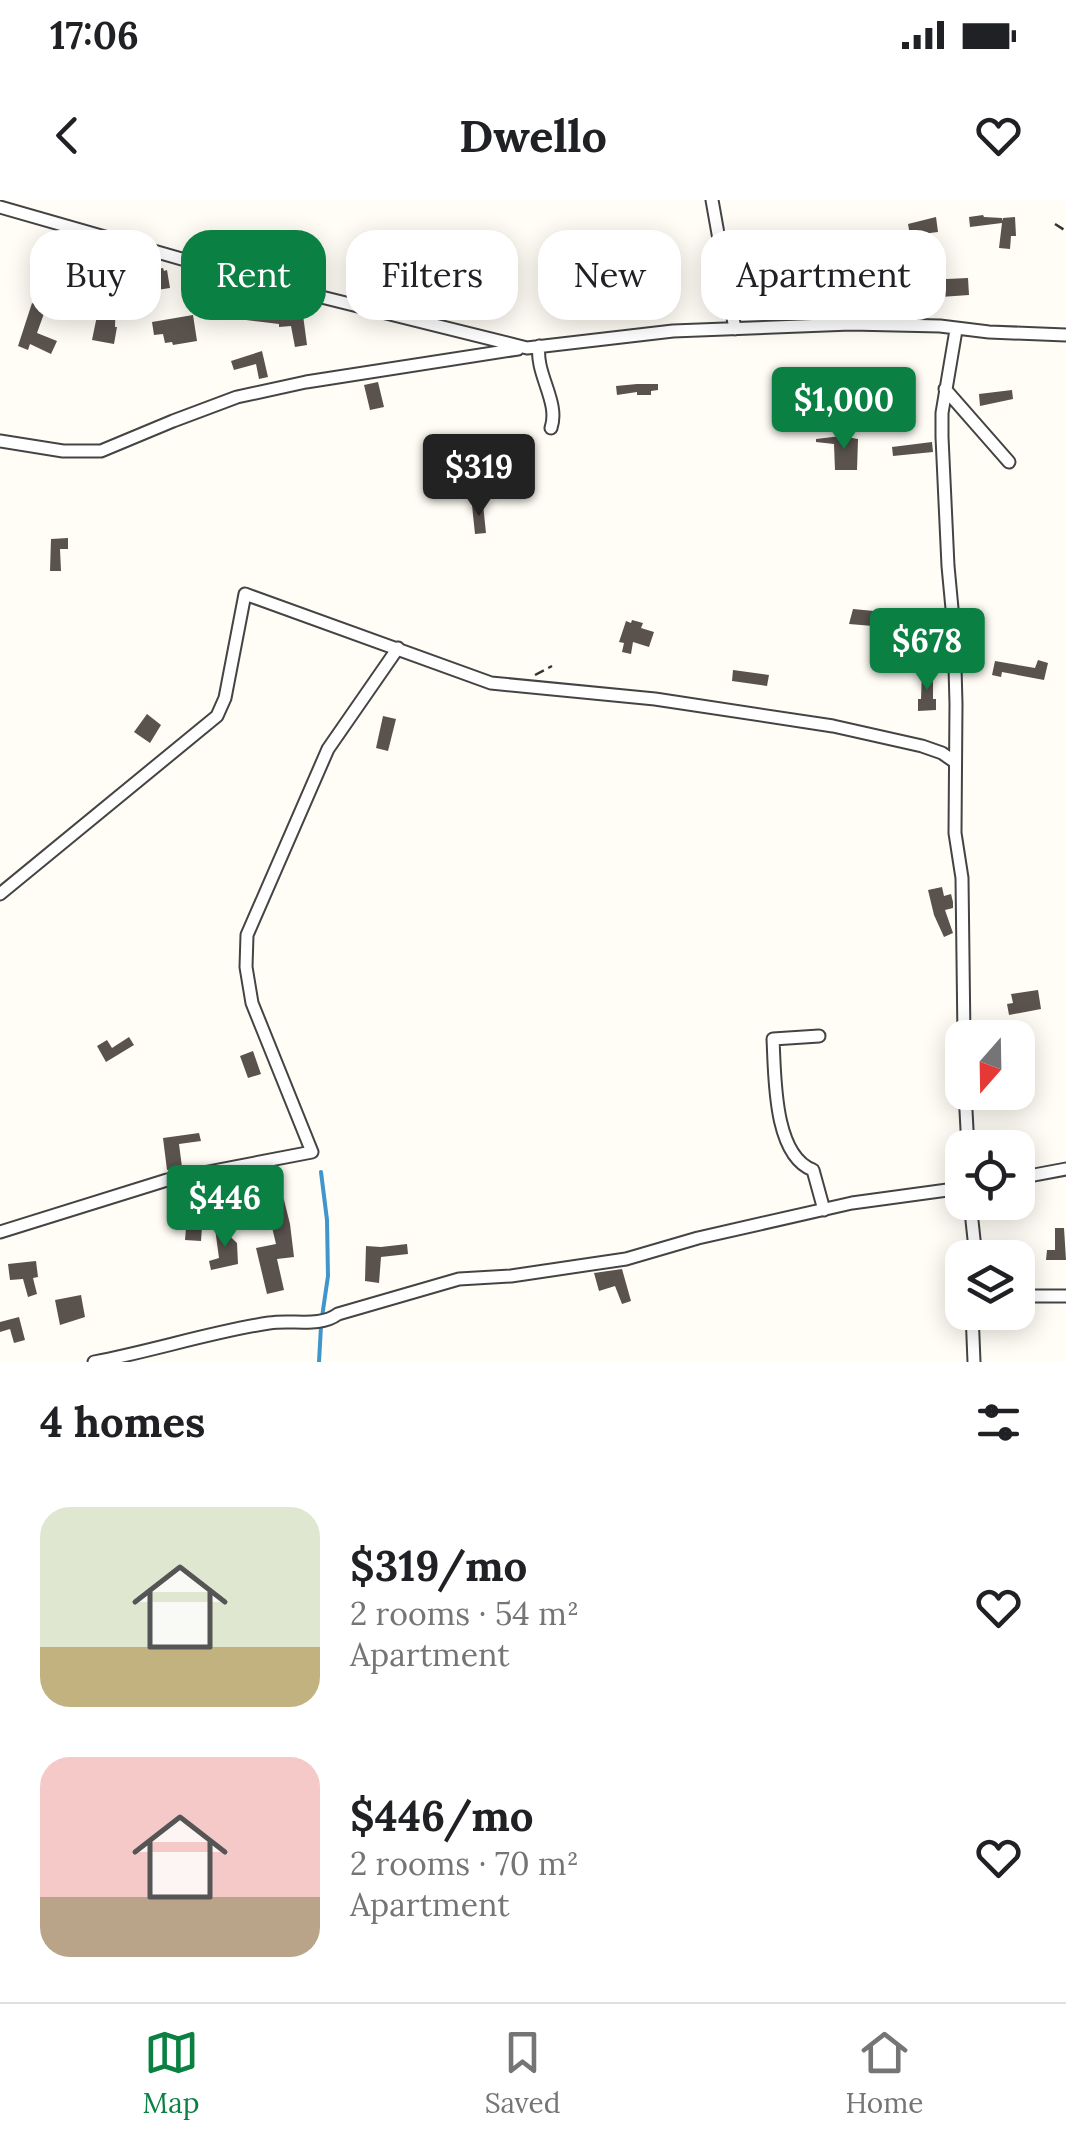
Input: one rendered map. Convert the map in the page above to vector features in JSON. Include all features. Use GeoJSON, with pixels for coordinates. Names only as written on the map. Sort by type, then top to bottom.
{"type":"FeatureCollection","features":[{"type":"Feature","properties":{"kind":"street"},"geometry":{"type":"LineString","coordinates":[[712,200],[734,329]]}},
{"type":"Feature","properties":{"kind":"street"},"geometry":{"type":"LineString","coordinates":[[0,207],[269,284],[533,347]]}},
{"type":"Feature","properties":{"kind":"street"},"geometry":{"type":"LineString","coordinates":[[0,441],[102,451],[238,397],[306,382],[533,347],[674,331],[851,324],[1066,335]]}},
{"type":"Feature","properties":{"kind":"street"},"geometry":{"type":"LineString","coordinates":[[956,330],[942,437],[954,630],[955,833],[962,878],[964,1020]]}},
{"type":"Feature","properties":{"kind":"street"},"geometry":{"type":"LineString","coordinates":[[533,347],[555,417],[551,428]]}},
{"type":"Feature","properties":{"kind":"street"},"geometry":{"type":"LineString","coordinates":[[946,390],[1008,462]]}},
{"type":"Feature","properties":{"kind":"street"},"geometry":{"type":"LineString","coordinates":[[0,894],[217,716],[225,698],[245,594],[490,683],[655,698],[834,726],[922,746],[955,762]]}},
{"type":"Feature","properties":{"kind":"street"},"geometry":{"type":"LineString","coordinates":[[0,1232],[168,1180],[312,1152],[252,1003],[246,967],[247,935],[328,749],[398,648]]}},
{"type":"Feature","properties":{"kind":"street"},"geometry":{"type":"LineString","coordinates":[[819,1036],[774,1039],[774,1072],[787,1142],[801,1166],[813,1170],[824,1210]]}},
{"type":"Feature","properties":{"kind":"street"},"geometry":{"type":"LineString","coordinates":[[1035,1175],[1066,1169]]}},
{"type":"Feature","properties":{"kind":"street"},"geometry":{"type":"LineString","coordinates":[[94,1362],[219,1331],[280,1321],[328,1321],[338,1314],[459,1279],[511,1276],[626,1259],[698,1238],[865,1200],[945,1190]]}},
{"type":"Feature","properties":{"kind":"street"},"geometry":{"type":"LineString","coordinates":[[1035,1296],[1066,1296]]}},
{"type":"Feature","properties":{"kind":"street"},"geometry":{"type":"LineString","coordinates":[[973,1330],[974,1362]]}},
{"type":"Feature","properties":{"kind":"path"},"geometry":{"type":"LineString","coordinates":[[1055,224],[1066,230]]}},
{"type":"Feature","properties":{"kind":"building"},"geometry":{"type":"Polygon","coordinates":[[[983,215],[1002,221],[1015,217],[1016,236],[1011,236],[1010,249],[999,248],[1002,223],[970,227],[969,217],[983,215]]]}},
{"type":"Feature","properties":{"kind":"building"},"geometry":{"type":"Polygon","coordinates":[[[936,217],[938,230],[909,230],[908,224],[936,217]]]}},
{"type":"Feature","properties":{"kind":"building"},"geometry":{"type":"Polygon","coordinates":[[[161,268],[167,270],[170,288],[161,289],[161,268]]]}},
{"type":"Feature","properties":{"kind":"building"},"geometry":{"type":"Polygon","coordinates":[[[968,278],[969,295],[946,297],[946,279],[968,278]]]}},
{"type":"Feature","properties":{"kind":"building"},"geometry":{"type":"Polygon","coordinates":[[[30,309],[30,320],[42,320],[37,333],[57,341],[51,354],[30,344],[28,350],[18,346],[30,309]]]}},
{"type":"Feature","properties":{"kind":"building"},"geometry":{"type":"Polygon","coordinates":[[[181,317],[194,320],[197,341],[165,343],[163,334],[154,335],[152,322],[181,317]]]}},
{"type":"Feature","properties":{"kind":"building"},"geometry":{"type":"Polygon","coordinates":[[[96,320],[115,320],[114,344],[92,340],[96,320]]]}},
{"type":"Feature","properties":{"kind":"building"},"geometry":{"type":"Polygon","coordinates":[[[246,320],[304,320],[307,345],[295,347],[291,326],[246,320]]]}},
{"type":"Feature","properties":{"kind":"building"},"geometry":{"type":"Polygon","coordinates":[[[262,351],[268,377],[259,379],[256,364],[234,370],[231,361],[262,351]]]}},
{"type":"Feature","properties":{"kind":"building"},"geometry":{"type":"Polygon","coordinates":[[[378,382],[384,407],[370,410],[364,385],[378,382]]]}},
{"type":"Feature","properties":{"kind":"building"},"geometry":{"type":"Polygon","coordinates":[[[658,384],[658,390],[651,391],[651,395],[617,395],[616,386],[658,384]]]}},
{"type":"Feature","properties":{"kind":"building"},"geometry":{"type":"Polygon","coordinates":[[[1012,390],[1013,399],[980,406],[979,394],[1012,390]]]}},
{"type":"Feature","properties":{"kind":"building"},"geometry":{"type":"Polygon","coordinates":[[[841,436],[858,439],[857,470],[835,470],[834,444],[816,442],[841,436]]]}},
{"type":"Feature","properties":{"kind":"building"},"geometry":{"type":"Polygon","coordinates":[[[932,442],[933,452],[893,456],[892,447],[932,442]]]}},
{"type":"Feature","properties":{"kind":"building"},"geometry":{"type":"Polygon","coordinates":[[[483,504],[486,533],[475,534],[472,505],[483,504]]]}},
{"type":"Feature","properties":{"kind":"building"},"geometry":{"type":"Polygon","coordinates":[[[68,538],[68,549],[60,549],[61,571],[50,571],[51,539],[68,538]]]}},
{"type":"Feature","properties":{"kind":"building"},"geometry":{"type":"Polygon","coordinates":[[[853,609],[874,611],[873,626],[849,624],[853,609]]]}},
{"type":"Feature","properties":{"kind":"building"},"geometry":{"type":"Polygon","coordinates":[[[632,620],[654,632],[649,647],[633,642],[631,654],[622,652],[624,643],[619,642],[626,621],[632,620]]]}},
{"type":"Feature","properties":{"kind":"building"},"geometry":{"type":"Polygon","coordinates":[[[1038,660],[1048,663],[1044,680],[1002,672],[1001,677],[992,675],[995,661],[1035,668],[1038,660]]]}},
{"type":"Feature","properties":{"kind":"building"},"geometry":{"type":"Polygon","coordinates":[[[733,670],[769,675],[767,686],[732,681],[733,670]]]}},
{"type":"Feature","properties":{"kind":"building"},"geometry":{"type":"Polygon","coordinates":[[[922,671],[933,671],[936,710],[918,711],[922,671]]]}},
{"type":"Feature","properties":{"kind":"building"},"geometry":{"type":"Polygon","coordinates":[[[147,714],[161,725],[150,743],[134,732],[147,714]]]}},
{"type":"Feature","properties":{"kind":"building"},"geometry":{"type":"Polygon","coordinates":[[[383,716],[396,719],[388,751],[376,748],[383,716]]]}},
{"type":"Feature","properties":{"kind":"building"},"geometry":{"type":"Polygon","coordinates":[[[942,887],[944,896],[951,894],[953,902],[953,908],[945,910],[953,933],[944,937],[928,890],[942,887]]]}},
{"type":"Feature","properties":{"kind":"building"},"geometry":{"type":"Polygon","coordinates":[[[1038,990],[1041,1009],[1009,1015],[1007,1004],[1013,1003],[1011,994],[1038,990]]]}},
{"type":"Feature","properties":{"kind":"building"},"geometry":{"type":"Polygon","coordinates":[[[129,1037],[134,1045],[106,1062],[97,1046],[107,1040],[112,1048],[129,1037]]]}},
{"type":"Feature","properties":{"kind":"building"},"geometry":{"type":"Polygon","coordinates":[[[253,1051],[261,1074],[248,1078],[240,1056],[253,1051]]]}},
{"type":"Feature","properties":{"kind":"building"},"geometry":{"type":"Polygon","coordinates":[[[199,1133],[201,1141],[179,1144],[182,1167],[167,1170],[163,1138],[199,1133]]]}},
{"type":"Feature","properties":{"kind":"building"},"geometry":{"type":"Polygon","coordinates":[[[200,1183],[201,1241],[185,1240],[187,1216],[170,1217],[169,1206],[181,1205],[179,1187],[200,1183]]]}},
{"type":"Feature","properties":{"kind":"building"},"geometry":{"type":"Polygon","coordinates":[[[282,1197],[294,1257],[277,1259],[284,1290],[267,1294],[256,1248],[276,1244],[270,1219],[263,1221],[259,1211],[270,1208],[268,1200],[282,1197]]]}},
{"type":"Feature","properties":{"kind":"building"},"geometry":{"type":"Polygon","coordinates":[[[214,1221],[237,1243],[238,1264],[211,1270],[209,1261],[219,1258],[214,1221]]]}},
{"type":"Feature","properties":{"kind":"building"},"geometry":{"type":"Polygon","coordinates":[[[1055,1228],[1064,1228],[1066,1260],[1046,1260],[1047,1250],[1055,1250],[1055,1228]]]}},
{"type":"Feature","properties":{"kind":"building"},"geometry":{"type":"Polygon","coordinates":[[[407,1244],[408,1254],[381,1257],[379,1283],[365,1281],[366,1246],[407,1244]]]}},
{"type":"Feature","properties":{"kind":"building"},"geometry":{"type":"Polygon","coordinates":[[[36,1261],[38,1277],[33,1278],[37,1294],[28,1297],[23,1279],[10,1280],[8,1264],[36,1261]]]}},
{"type":"Feature","properties":{"kind":"building"},"geometry":{"type":"Polygon","coordinates":[[[622,1269],[631,1301],[622,1304],[615,1286],[599,1291],[594,1273],[622,1269]]]}},
{"type":"Feature","properties":{"kind":"building"},"geometry":{"type":"Polygon","coordinates":[[[81,1295],[85,1317],[60,1325],[55,1300],[81,1295]]]}},
{"type":"Feature","properties":{"kind":"building"},"geometry":{"type":"Polygon","coordinates":[[[19,1317],[25,1340],[14,1343],[10,1329],[0,1332],[0,1322],[19,1317]]]}},
{"type":"Feature","properties":{"kind":"waterway"},"geometry":{"type":"LineString","coordinates":[[321,1172],[328,1276],[322,1317]]}},
{"type":"Feature","properties":{"kind":"waterway"},"geometry":{"type":"LineString","coordinates":[[319,1362],[321,1326]]}}]}
